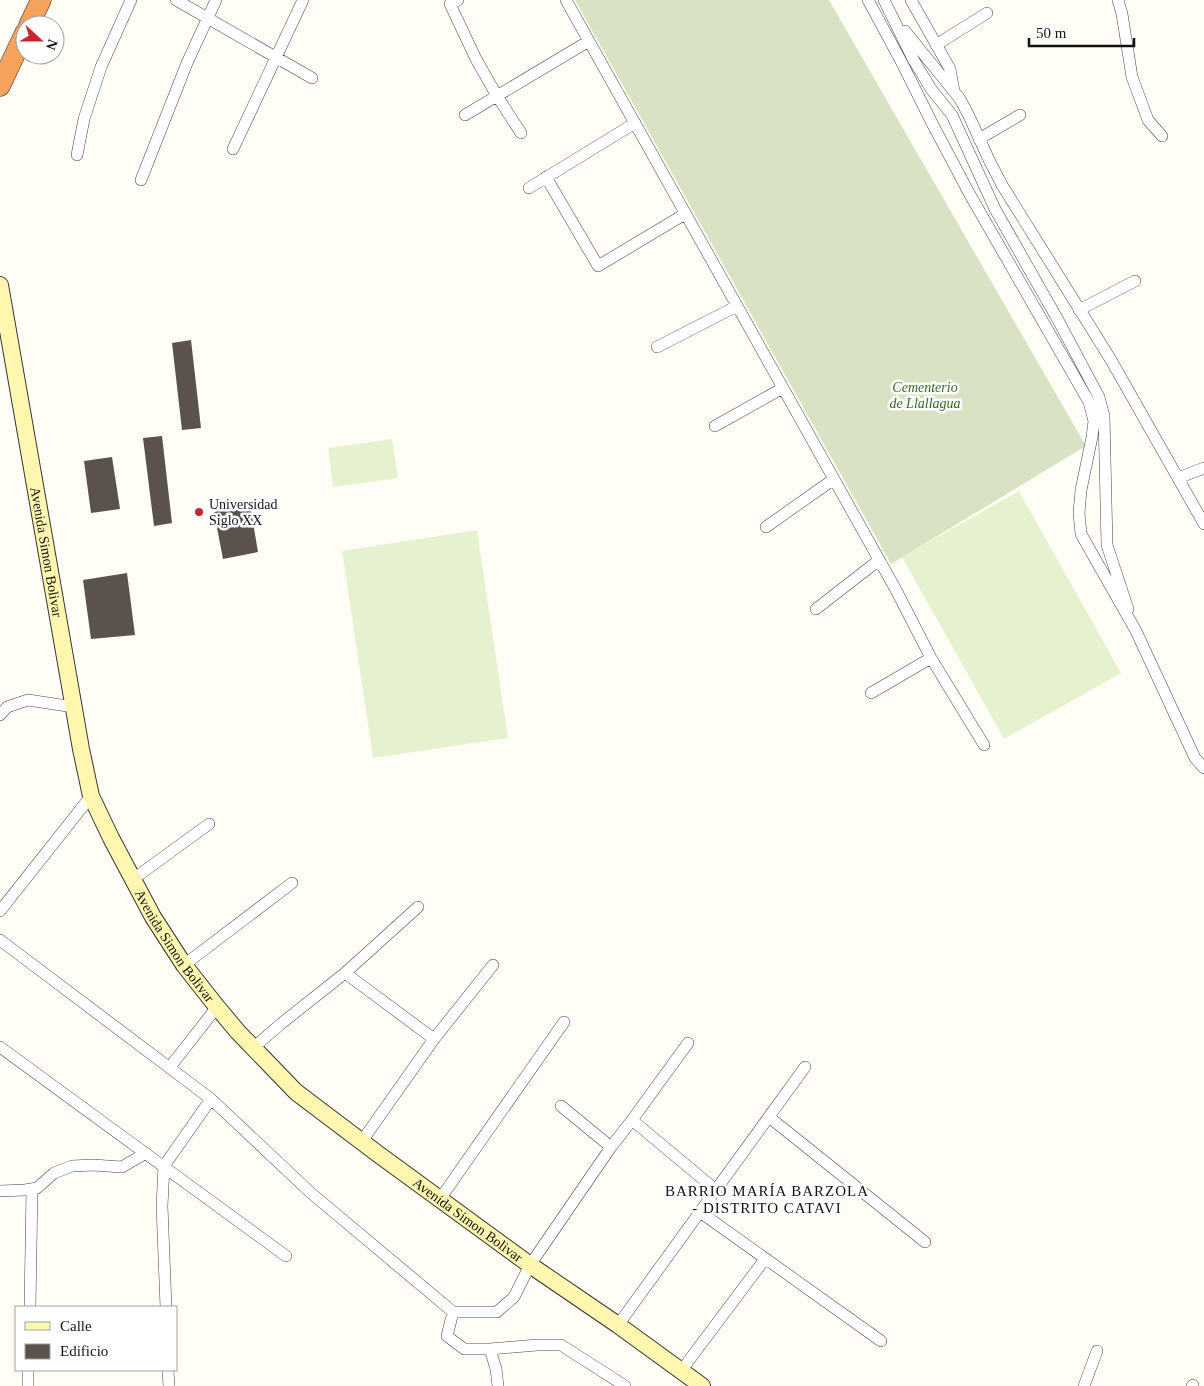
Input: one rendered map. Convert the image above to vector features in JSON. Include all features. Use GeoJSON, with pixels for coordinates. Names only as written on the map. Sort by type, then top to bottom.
{"type":"FeatureCollection","features":[{"type":"Feature","properties":{"kind":"highway"},"geometry":{"type":"LineString","coordinates":[[33,15],[40,0]]}},
{"type":"Feature","properties":{"kind":"highway"},"geometry":{"type":"LineString","coordinates":[[0,86],[15,54]]}},
{"type":"Feature","properties":{"kind":"main road","name":"Avenida Simon Bolivar"},"geometry":{"type":"LineString","coordinates":[[0,285],[91,796],[132,880],[153,918],[184,965],[217,1008],[296,1092],[440,1200],[702,1386]]}},
{"type":"Feature","properties":{"kind":"street"},"geometry":{"type":"LineString","coordinates":[[77,155],[84,119],[101,67],[131,0]]}},
{"type":"Feature","properties":{"kind":"street"},"geometry":{"type":"LineString","coordinates":[[176,0],[312,78]]}},
{"type":"Feature","properties":{"kind":"street"},"geometry":{"type":"LineString","coordinates":[[141,180],[184,72],[216,0]]}},
{"type":"Feature","properties":{"kind":"street"},"geometry":{"type":"LineString","coordinates":[[233,149],[303,0]]}},
{"type":"Feature","properties":{"kind":"street"},"geometry":{"type":"LineString","coordinates":[[458,0],[450,4],[476,59],[497,96],[521,132]]}},
{"type":"Feature","properties":{"kind":"street"},"geometry":{"type":"LineString","coordinates":[[566,0],[879,560],[931,658],[984,745]]}},
{"type":"Feature","properties":{"kind":"street"},"geometry":{"type":"LineString","coordinates":[[868,0],[969,193],[1089,402],[1094,421],[1081,490],[1079,513],[1081,534],[1136,631],[1195,758],[1204,768]]}},
{"type":"Feature","properties":{"kind":"street"},"geometry":{"type":"LineString","coordinates":[[884,0],[931,89],[952,115],[995,209],[1099,397],[1104,416],[1107,546],[1136,631]]}},
{"type":"Feature","properties":{"kind":"street"},"geometry":{"type":"LineString","coordinates":[[911,0],[950,70],[955,93]]}},
{"type":"Feature","properties":{"kind":"street"},"geometry":{"type":"LineString","coordinates":[[1118,0],[1132,77],[1148,120],[1162,136]]}},
{"type":"Feature","properties":{"kind":"street"},"geometry":{"type":"LineString","coordinates":[[936,45],[987,13]]}},
{"type":"Feature","properties":{"kind":"street"},"geometry":{"type":"LineString","coordinates":[[892,14],[955,93],[969,116],[988,160],[1002,185],[1111,360],[1204,524]]}},
{"type":"Feature","properties":{"kind":"street"},"geometry":{"type":"LineString","coordinates":[[465,115],[589,41]]}},
{"type":"Feature","properties":{"kind":"street"},"geometry":{"type":"LineString","coordinates":[[979,139],[1020,115]]}},
{"type":"Feature","properties":{"kind":"street"},"geometry":{"type":"LineString","coordinates":[[529,188],[635,123]]}},
{"type":"Feature","properties":{"kind":"street"},"geometry":{"type":"LineString","coordinates":[[546,177],[598,266],[686,214]]}},
{"type":"Feature","properties":{"kind":"street"},"geometry":{"type":"LineString","coordinates":[[1079,310],[1135,281]]}},
{"type":"Feature","properties":{"kind":"street"},"geometry":{"type":"LineString","coordinates":[[657,347],[737,306]]}},
{"type":"Feature","properties":{"kind":"street"},"geometry":{"type":"LineString","coordinates":[[715,426],[783,388]]}},
{"type":"Feature","properties":{"kind":"street"},"geometry":{"type":"LineString","coordinates":[[1178,478],[1204,468]]}},
{"type":"Feature","properties":{"kind":"street"},"geometry":{"type":"LineString","coordinates":[[766,527],[834,479]]}},
{"type":"Feature","properties":{"kind":"street"},"geometry":{"type":"LineString","coordinates":[[816,609],[879,560]]}},
{"type":"Feature","properties":{"kind":"street"},"geometry":{"type":"LineString","coordinates":[[871,694],[931,658]]}},
{"type":"Feature","properties":{"kind":"street"},"geometry":{"type":"LineString","coordinates":[[0,715],[8,707],[28,700],[74,707]]}},
{"type":"Feature","properties":{"kind":"street"},"geometry":{"type":"LineString","coordinates":[[0,911],[91,796]]}},
{"type":"Feature","properties":{"kind":"street"},"geometry":{"type":"LineString","coordinates":[[132,880],[209,824]]}},
{"type":"Feature","properties":{"kind":"street"},"geometry":{"type":"LineString","coordinates":[[184,965],[292,883]]}},
{"type":"Feature","properties":{"kind":"street"},"geometry":{"type":"LineString","coordinates":[[253,1048],[345,973],[418,907]]}},
{"type":"Feature","properties":{"kind":"street"},"geometry":{"type":"LineString","coordinates":[[0,940],[211,1099],[311,1193],[452,1312],[497,1312],[514,1297],[530,1265],[611,1146],[688,1043]]}},
{"type":"Feature","properties":{"kind":"street"},"geometry":{"type":"LineString","coordinates":[[362,1141],[434,1039],[493,965]]}},
{"type":"Feature","properties":{"kind":"street"},"geometry":{"type":"LineString","coordinates":[[345,973],[434,1039]]}},
{"type":"Feature","properties":{"kind":"street"},"geometry":{"type":"LineString","coordinates":[[170,1067],[217,1008]]}},
{"type":"Feature","properties":{"kind":"street"},"geometry":{"type":"LineString","coordinates":[[440,1200],[564,1022]]}},
{"type":"Feature","properties":{"kind":"street"},"geometry":{"type":"LineString","coordinates":[[0,1046],[286,1256]]}},
{"type":"Feature","properties":{"kind":"street"},"geometry":{"type":"LineString","coordinates":[[618,1325],[805,1067]]}},
{"type":"Feature","properties":{"kind":"street"},"geometry":{"type":"LineString","coordinates":[[166,1306],[162,1206],[164,1166],[211,1099]]}},
{"type":"Feature","properties":{"kind":"street"},"geometry":{"type":"LineString","coordinates":[[562,1106],[611,1146]]}},
{"type":"Feature","properties":{"kind":"street"},"geometry":{"type":"LineString","coordinates":[[769,1117],[925,1242]]}},
{"type":"Feature","properties":{"kind":"street"},"geometry":{"type":"LineString","coordinates":[[632,1120],[716,1190]]}},
{"type":"Feature","properties":{"kind":"street"},"geometry":{"type":"LineString","coordinates":[[0,1191],[37,1188],[54,1173],[72,1166],[122,1167],[146,1153]]}},
{"type":"Feature","properties":{"kind":"street"},"geometry":{"type":"LineString","coordinates":[[30,1306],[32,1189]]}},
{"type":"Feature","properties":{"kind":"street"},"geometry":{"type":"LineString","coordinates":[[700,1212],[881,1341]]}},
{"type":"Feature","properties":{"kind":"street"},"geometry":{"type":"LineString","coordinates":[[682,1371],[764,1259]]}},
{"type":"Feature","properties":{"kind":"street"},"geometry":{"type":"LineString","coordinates":[[452,1312],[447,1336],[464,1349],[490,1350],[538,1344],[560,1345],[626,1386]]}},
{"type":"Feature","properties":{"kind":"street"},"geometry":{"type":"LineString","coordinates":[[490,1350],[496,1368],[498,1386]]}},
{"type":"Feature","properties":{"kind":"street"},"geometry":{"type":"LineString","coordinates":[[1084,1386],[1097,1351]]}},
{"type":"Feature","properties":{"kind":"street"},"geometry":{"type":"LineString","coordinates":[[28,1371],[28,1386]]}},
{"type":"Feature","properties":{"kind":"street"},"geometry":{"type":"LineString","coordinates":[[168,1371],[169,1386]]}},
{"type":"Feature","properties":{"kind":"green space","name":"Cementerio de Llallagua"},"geometry":{"type":"Polygon","coordinates":[[[575,0],[829,0],[1086,446],[891,564],[575,0]]]}},
{"type":"Feature","properties":{"kind":"green space"},"geometry":{"type":"Polygon","coordinates":[[[392,439],[398,478],[333,487],[328,448],[392,439]]]}},
{"type":"Feature","properties":{"kind":"green space"},"geometry":{"type":"Polygon","coordinates":[[[1019,491],[1121,673],[1004,739],[902,557],[1019,491]]]}},
{"type":"Feature","properties":{"kind":"green space"},"geometry":{"type":"Polygon","coordinates":[[[477,530],[508,738],[373,758],[342,551],[477,530]]]}},
{"type":"Feature","properties":{"kind":"building"},"geometry":{"type":"Polygon","coordinates":[[[191,340],[201,428],[182,430],[172,343],[191,340]]]}},
{"type":"Feature","properties":{"kind":"building"},"geometry":{"type":"Polygon","coordinates":[[[162,436],[172,523],[154,526],[143,438],[162,436]]]}},
{"type":"Feature","properties":{"kind":"building"},"geometry":{"type":"Polygon","coordinates":[[[112,457],[120,509],[91,513],[84,461],[112,457]]]}},
{"type":"Feature","properties":{"kind":"building"},"geometry":{"type":"Polygon","coordinates":[[[250,505],[258,552],[223,559],[214,512],[250,505]]]}},
{"type":"Feature","properties":{"kind":"building"},"geometry":{"type":"Polygon","coordinates":[[[127,573],[135,635],[91,639],[83,580],[127,573]]]}},
{"type":"Feature","properties":{"kind":"place","name":"Universidad Siglo XX"},"geometry":{"type":"Point","coordinates":[199,512]}},
{"type":"Feature","properties":{"kind":"district","name":"BARRIO MARÍA BARZOLA - DISTRITO CATAVI"},"geometry":{"type":"Point","coordinates":[767,1200]}}]}
